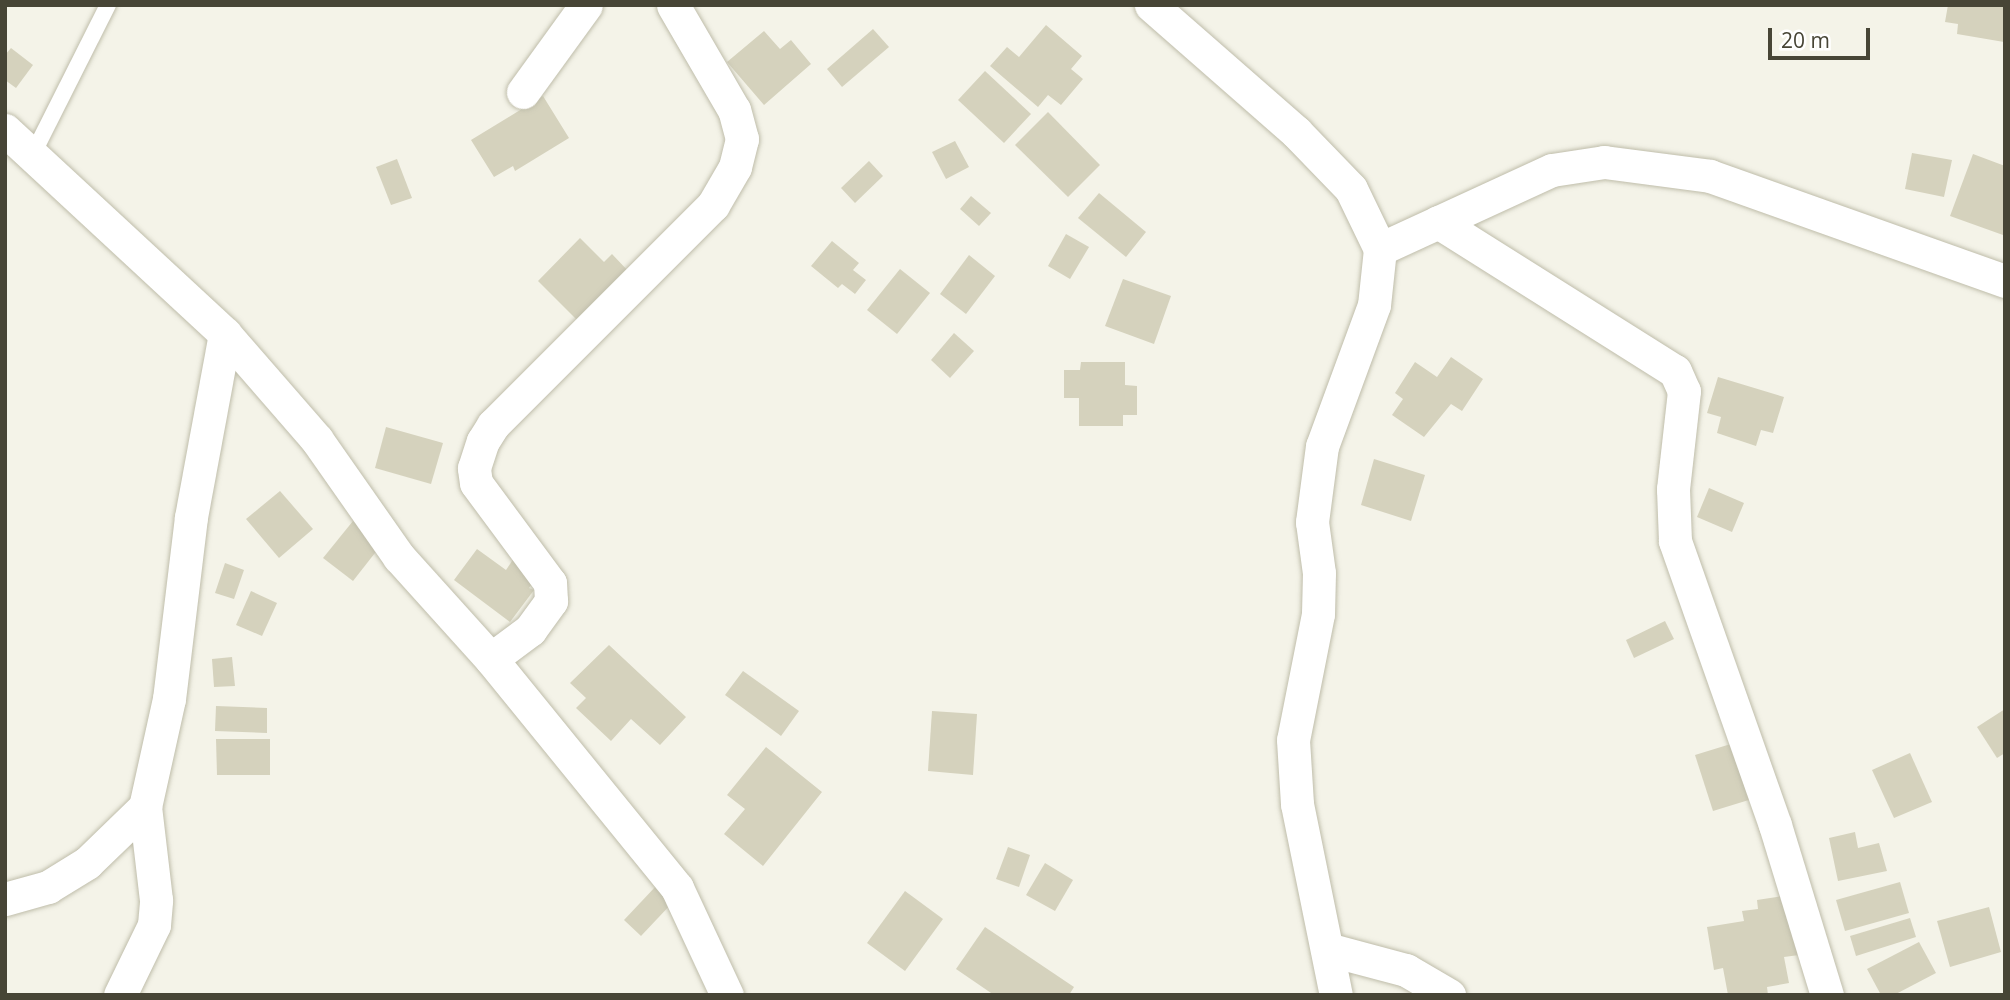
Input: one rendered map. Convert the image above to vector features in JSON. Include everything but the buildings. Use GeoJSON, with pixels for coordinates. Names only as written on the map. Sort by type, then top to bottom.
{"type":"FeatureCollection","features":[{"type":"Feature","properties":{"kind":"street"},"geometry":{"type":"LineString","coordinates":[[523,92],[586,5]]}},
{"type":"Feature","properties":{"kind":"street"},"geometry":{"type":"LineString","coordinates":[[491,659],[530,629],[551,601],[550,583],[476,483],[474,468],[482,441],[493,425],[713,205],[735,167],[742,139],[734,110],[673,5]]}},
{"type":"Feature","properties":{"kind":"street"},"geometry":{"type":"LineString","coordinates":[[1151,5],[1297,132],[1351,189],[1380,248],[1374,305],[1322,446],[1312,522],[1319,573],[1318,614],[1293,740],[1297,804],[1336,995]]}},
{"type":"Feature","properties":{"kind":"street"},"geometry":{"type":"LineString","coordinates":[[5,130],[33,153],[225,334],[317,440],[399,556],[491,659],[677,888],[727,995]]}},
{"type":"Feature","properties":{"kind":"street"},"geometry":{"type":"LineString","coordinates":[[1380,248],[1552,170],[1604,162],[1656,166],[1759,192],[2005,281]]}},
{"type":"Feature","properties":{"kind":"street"},"geometry":{"type":"LineString","coordinates":[[1438,222],[1675,371],[1684,391],[1673,489],[1675,541],[1775,825],[1827,995]]}},
{"type":"Feature","properties":{"kind":"street"},"geometry":{"type":"LineString","coordinates":[[120,995],[154,925],[156,900],[145,807],[169,699],[191,517],[225,334]]}},
{"type":"Feature","properties":{"kind":"street"},"geometry":{"type":"LineString","coordinates":[[5,899],[48,887],[88,863],[145,807]]}},
{"type":"Feature","properties":{"kind":"street"},"geometry":{"type":"LineString","coordinates":[[1327,949],[1406,970],[1449,995]]}},
{"type":"Feature","properties":{"kind":"lane"},"geometry":{"type":"LineString","coordinates":[[33,153],[108,5]]}}]}
